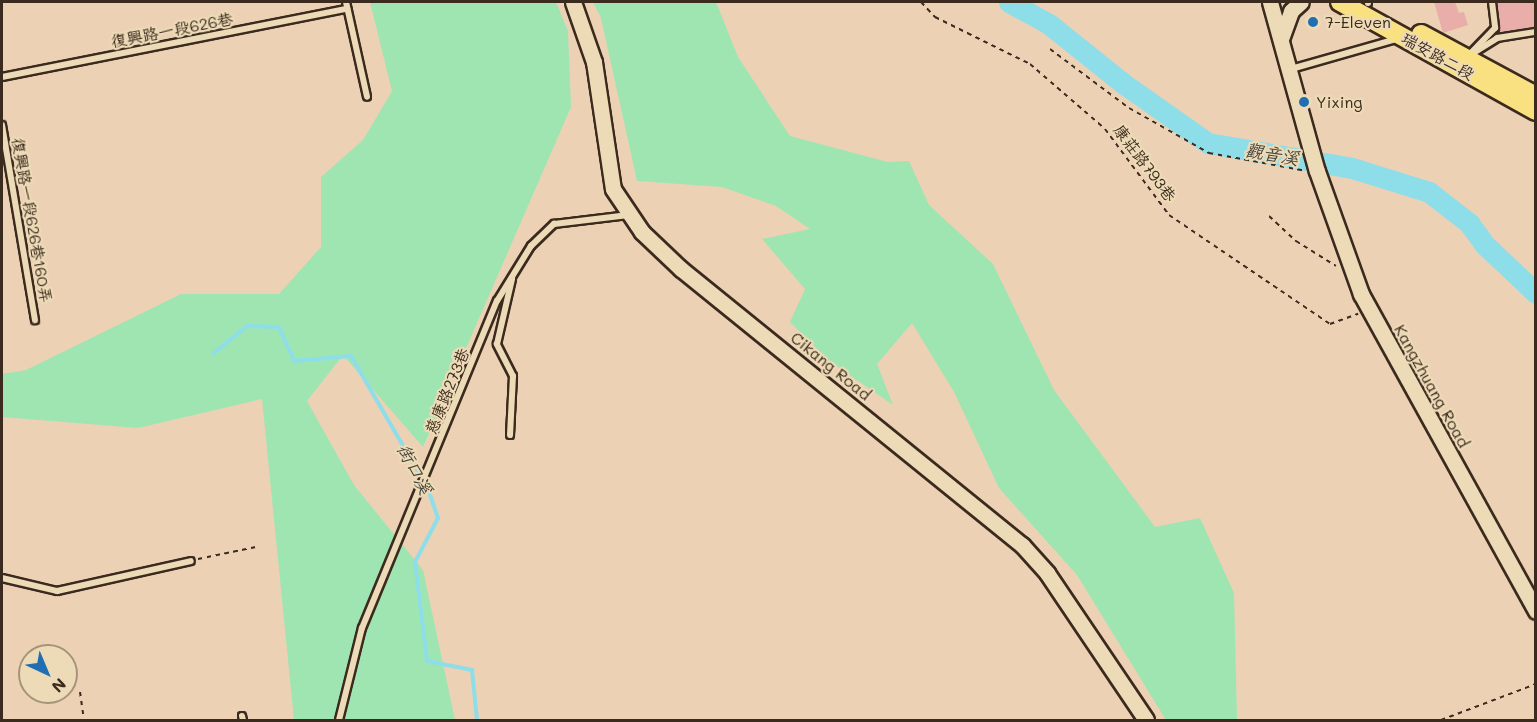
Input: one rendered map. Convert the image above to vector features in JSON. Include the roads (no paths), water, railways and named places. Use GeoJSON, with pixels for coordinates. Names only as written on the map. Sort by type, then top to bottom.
{"type":"FeatureCollection","features":[{"type":"Feature","properties":{"kind":"main road","name":"瑞安路二段"},"geometry":{"type":"LineString","coordinates":[[1340,2],[1536,111]]}},
{"type":"Feature","properties":{"kind":"main road"},"geometry":{"type":"LineString","coordinates":[[1367,2],[1536,96]]}},
{"type":"Feature","properties":{"kind":"street","name":"Cikang Road"},"geometry":{"type":"LineString","coordinates":[[573,2],[594,62],[613,189],[629,214],[681,269],[1022,545],[1047,573],[1146,720]]}},
{"type":"Feature","properties":{"kind":"street","name":"Kangzhuang Road"},"geometry":{"type":"LineString","coordinates":[[1270,2],[1317,172],[1354,277],[1369,310],[1536,611]]}},
{"type":"Feature","properties":{"kind":"street"},"geometry":{"type":"LineString","coordinates":[[1281,39],[1291,11],[1301,2]]}},
{"type":"Feature","properties":{"kind":"lane"},"geometry":{"type":"LineString","coordinates":[[1467,57],[1495,28],[1492,2]]}},
{"type":"Feature","properties":{"kind":"lane"},"geometry":{"type":"LineString","coordinates":[[347,5],[367,97]]}},
{"type":"Feature","properties":{"kind":"lane","name":"復興路一段626巷"},"geometry":{"type":"LineString","coordinates":[[2,77],[347,5]]}},
{"type":"Feature","properties":{"kind":"lane"},"geometry":{"type":"LineString","coordinates":[[1467,57],[1497,38],[1536,32]]}},
{"type":"Feature","properties":{"kind":"lane"},"geometry":{"type":"LineString","coordinates":[[1290,69],[1402,37]]}},
{"type":"Feature","properties":{"kind":"lane","name":"復興路一段626巷160弄"},"geometry":{"type":"LineString","coordinates":[[2,125],[35,320]]}},
{"type":"Feature","properties":{"kind":"lane","name":"慈康路273巷"},"geometry":{"type":"LineString","coordinates":[[339,720],[362,628],[497,302],[535,241],[554,224],[629,214]]}},
{"type":"Feature","properties":{"kind":"lane"},"geometry":{"type":"LineString","coordinates":[[510,435],[513,376],[497,344],[513,276]]}},
{"type":"Feature","properties":{"kind":"lane"},"geometry":{"type":"LineString","coordinates":[[2,578],[57,591],[191,561]]}},
{"type":"Feature","properties":{"kind":"waterway","name":"觀音溪"},"geometry":{"type":"LineString","coordinates":[[1009,2],[1049,24],[1124,84],[1208,143],[1352,168],[1429,192],[1469,223],[1485,245],[1536,293]]}},
{"type":"Feature","properties":{"kind":"waterway","name":"街口溪"},"geometry":{"type":"LineString","coordinates":[[214,353],[247,326],[279,327],[294,361],[351,356],[428,489],[438,518],[415,562],[427,661],[472,670],[477,720]]}},
{"type":"Feature","properties":{"kind":"place","name":"7-Eleven"},"geometry":{"type":"Point","coordinates":[1313,22]}},
{"type":"Feature","properties":{"kind":"place","name":"Yixing"},"geometry":{"type":"Point","coordinates":[1304,102]}}]}
